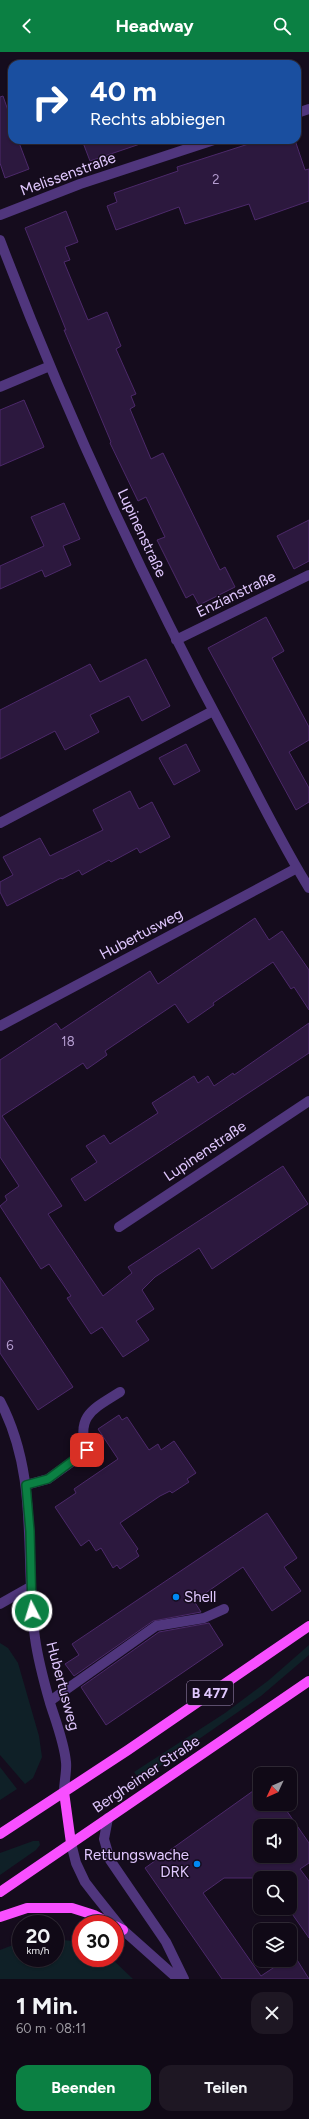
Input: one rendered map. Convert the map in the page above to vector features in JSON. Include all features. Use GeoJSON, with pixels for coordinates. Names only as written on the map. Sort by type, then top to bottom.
{"type":"FeatureCollection","features":[{"type":"Feature","properties":{"kind":"main road","name":"Bergheimer Straße"},"geometry":{"type":"LineString","coordinates":[[0,1834],[309,1626]]}},
{"type":"Feature","properties":{"kind":"main road","name":"Bergheimer Straße"},"geometry":{"type":"LineString","coordinates":[[0,1892],[309,1681]]}},
{"type":"Feature","properties":{"kind":"main road"},"geometry":{"type":"LineString","coordinates":[[64,1792],[71,1843]]}},
{"type":"Feature","properties":{"kind":"main road"},"geometry":{"type":"LineString","coordinates":[[0,1917],[27,1908],[72,1908],[94,1915]]}},
{"type":"Feature","properties":{"kind":"street","name":"Melissenstraße"},"geometry":{"type":"LineString","coordinates":[[0,216],[80,184],[202,144]]}},
{"type":"Feature","properties":{"kind":"street","name":"Lupinenstraße"},"geometry":{"type":"LineString","coordinates":[[0,240],[50,366],[94,467],[176,640],[309,888]]}},
{"type":"Feature","properties":{"kind":"street"},"geometry":{"type":"LineString","coordinates":[[0,387],[50,366]]}},
{"type":"Feature","properties":{"kind":"street","name":"Enzianstraße"},"geometry":{"type":"LineString","coordinates":[[176,640],[309,576]]}},
{"type":"Feature","properties":{"kind":"street"},"geometry":{"type":"LineString","coordinates":[[0,823],[213,711]]}},
{"type":"Feature","properties":{"kind":"street","name":"Hubertusweg"},"geometry":{"type":"LineString","coordinates":[[0,1026],[297,868]]}},
{"type":"Feature","properties":{"kind":"street","name":"Lupinenstraße"},"geometry":{"type":"LineString","coordinates":[[119,1227],[309,1100]]}},
{"type":"Feature","properties":{"kind":"street"},"geometry":{"type":"LineString","coordinates":[[26,1485],[48,1479],[87,1450],[82,1431],[87,1416],[92,1410],[120,1392]]}},
{"type":"Feature","properties":{"kind":"street","name":"Hubertusweg"},"geometry":{"type":"LineString","coordinates":[[0,1401],[15,1436],[26,1485],[30,1531],[30,1587],[37,1651],[64,1748],[66,1764],[64,1792]]}},
{"type":"Feature","properties":{"kind":"street"},"geometry":{"type":"LineString","coordinates":[[0,1604],[30,1587]]}},
{"type":"Feature","properties":{"kind":"street"},"geometry":{"type":"LineString","coordinates":[[50,1701],[156,1626],[204,1618],[224,1609]]}},
{"type":"Feature","properties":{"kind":"street"},"geometry":{"type":"LineString","coordinates":[[108,1818],[104,1839],[110,1860],[166,1942],[184,1979]]}},
{"type":"Feature","properties":{"kind":"street"},"geometry":{"type":"LineString","coordinates":[[71,1843],[76,1863],[85,1882],[109,1915]]}},
{"type":"Feature","properties":{"kind":"street"},"geometry":{"type":"LineString","coordinates":[[124,1932],[178,1979]]}},
{"type":"Feature","properties":{"kind":"shaded area"},"geometry":{"type":"Polygon","coordinates":[[[0,1643],[8,1648],[18,1663],[39,1736],[42,1757],[33,1778],[25,1784],[0,1755],[0,1643]]]}},
{"type":"Feature","properties":{"kind":"shaded area"},"geometry":{"type":"Polygon","coordinates":[[[309,1645],[309,1655],[261,1696],[140,1780],[134,1772],[225,1713],[269,1680],[309,1645]]]}},
{"type":"Feature","properties":{"kind":"shaded area"},"geometry":{"type":"Polygon","coordinates":[[[0,1767],[17,1789],[0,1800],[0,1767]]]}},
{"type":"Feature","properties":{"kind":"shaded area"},"geometry":{"type":"Polygon","coordinates":[[[33,1841],[39,1841],[40,1845],[36,1850],[0,1875],[0,1853],[33,1841]]]}},
{"type":"Feature","properties":{"kind":"shaded area"},"geometry":{"type":"Polygon","coordinates":[[[64,1940],[72,1941],[72,1967],[120,1967],[133,1979],[0,1979],[0,1950],[12,1945],[12,1967],[64,1967],[64,1940]]]}},
{"type":"Feature","properties":{"kind":"building"},"geometry":{"type":"Polygon","coordinates":[[[3,96],[8,110],[8,144],[20,144],[29,169],[5,178],[0,163],[0,97],[3,96]]]}},
{"type":"Feature","properties":{"kind":"building"},"geometry":{"type":"Polygon","coordinates":[[[84,144],[140,144],[90,161],[84,144]]]}},
{"type":"Feature","properties":{"kind":"building"},"geometry":{"type":"Polygon","coordinates":[[[249,144],[296,144],[305,170],[309,169],[309,201],[255,220],[249,204],[185,224],[179,207],[116,230],[107,206],[117,202],[114,193],[178,171],[177,167],[249,144]]]}},
{"type":"Feature","properties":{"kind":"building"},"geometry":{"type":"Polygon","coordinates":[[[66,211],[78,242],[65,247],[70,260],[64,262],[88,320],[107,312],[121,346],[116,349],[136,394],[131,396],[135,406],[130,409],[151,459],[163,453],[220,570],[225,567],[235,587],[199,605],[193,594],[186,598],[157,540],[165,537],[146,497],[138,501],[110,443],[111,442],[64,330],[66,330],[25,228],[66,211]]]}},
{"type":"Feature","properties":{"kind":"building"},"geometry":{"type":"Polygon","coordinates":[[[24,400],[44,447],[0,466],[0,410],[24,400]]]}},
{"type":"Feature","properties":{"kind":"building"},"geometry":{"type":"Polygon","coordinates":[[[64,503],[80,539],[63,546],[71,565],[45,577],[42,570],[0,589],[0,566],[44,546],[31,517],[64,503]]]}},
{"type":"Feature","properties":{"kind":"building"},"geometry":{"type":"Polygon","coordinates":[[[309,520],[309,561],[294,569],[277,536],[309,520]]]}},
{"type":"Feature","properties":{"kind":"building"},"geometry":{"type":"Polygon","coordinates":[[[266,617],[284,651],[272,658],[309,727],[309,740],[289,752],[309,788],[309,802],[296,810],[208,648],[266,617]]]}},
{"type":"Feature","properties":{"kind":"building"},"geometry":{"type":"Polygon","coordinates":[[[146,659],[170,706],[142,721],[129,696],[90,715],[99,732],[65,750],[55,731],[0,759],[0,710],[90,664],[100,682],[146,659]]]}},
{"type":"Feature","properties":{"kind":"building"},"geometry":{"type":"Polygon","coordinates":[[[186,744],[200,771],[174,785],[159,758],[186,744]]]}},
{"type":"Feature","properties":{"kind":"building"},"geometry":{"type":"Polygon","coordinates":[[[130,791],[139,809],[152,802],[170,837],[140,853],[137,848],[111,862],[109,860],[82,875],[79,870],[7,906],[0,892],[0,882],[13,875],[3,857],[40,838],[50,856],[103,830],[93,810],[130,791]]]}},
{"type":"Feature","properties":{"kind":"building"},"geometry":{"type":"Polygon","coordinates":[[[255,918],[269,940],[282,931],[309,970],[309,1010],[294,987],[291,989],[273,962],[213,1003],[214,1005],[188,1023],[175,1004],[105,1051],[107,1055],[87,1069],[83,1063],[2,1116],[62,1206],[48,1214],[103,1296],[132,1273],[128,1267],[283,1166],[308,1204],[212,1269],[199,1248],[155,1277],[142,1290],[154,1309],[136,1321],[149,1340],[123,1357],[102,1327],[91,1334],[67,1298],[71,1296],[49,1264],[41,1269],[0,1206],[7,1200],[5,1196],[19,1186],[0,1157],[0,1060],[56,1023],[61,1030],[150,971],[158,984],[255,918]]]}},
{"type":"Feature","properties":{"kind":"building"},"geometry":{"type":"Polygon","coordinates":[[[309,1023],[309,1053],[85,1201],[71,1179],[97,1162],[86,1146],[104,1135],[110,1144],[158,1113],[152,1103],[194,1076],[198,1083],[208,1076],[214,1086],[233,1073],[234,1075],[309,1023]]]}},
{"type":"Feature","properties":{"kind":"building"},"geometry":{"type":"Polygon","coordinates":[[[0,1277],[73,1387],[38,1410],[0,1353],[0,1277]]]}},
{"type":"Feature","properties":{"kind":"building"},"geometry":{"type":"Polygon","coordinates":[[[119,1415],[122,1420],[127,1417],[149,1450],[158,1444],[161,1450],[174,1441],[196,1473],[187,1479],[189,1482],[172,1493],[170,1491],[160,1496],[120,1523],[138,1549],[136,1551],[139,1556],[120,1569],[117,1565],[113,1568],[101,1548],[96,1551],[89,1540],[81,1546],[55,1507],[76,1493],[74,1489],[118,1459],[98,1429],[119,1415]]]}},
{"type":"Feature","properties":{"kind":"building"},"geometry":{"type":"Polygon","coordinates":[[[267,1513],[297,1558],[284,1567],[301,1591],[272,1611],[243,1567],[194,1601],[201,1612],[153,1621],[74,1676],[65,1664],[79,1655],[72,1644],[267,1513]]]}},
{"type":"Feature","properties":{"kind":"building"},"geometry":{"type":"Polygon","coordinates":[[[209,1623],[223,1645],[106,1725],[81,1687],[159,1632],[209,1623]]]}},
{"type":"Feature","properties":{"kind":"building"},"geometry":{"type":"Polygon","coordinates":[[[253,1791],[253,1811],[287,1811],[292,1819],[253,1819],[253,1863],[297,1863],[297,1826],[309,1843],[309,1863],[300,1869],[309,1881],[309,1938],[293,1915],[297,1915],[297,1871],[253,1871],[253,1878],[224,1878],[203,1893],[253,1965],[253,1967],[255,1967],[261,1976],[274,1967],[297,1967],[297,1960],[309,1979],[222,1979],[145,1868],[253,1791]]]}},
{"type":"Feature","properties":{"kind":"place","name":"Shell"},"geometry":{"type":"Point","coordinates":[176,1597]}},
{"type":"Feature","properties":{"kind":"place","name":"Rettungswache DRK"},"geometry":{"type":"Point","coordinates":[197,1864]}},
{"type":"Feature","properties":{"kind":"route"},"geometry":{"type":"LineString","coordinates":[[32,1611],[30,1587],[30,1531],[28,1493],[26,1485],[48,1479],[87,1450]]}}]}
